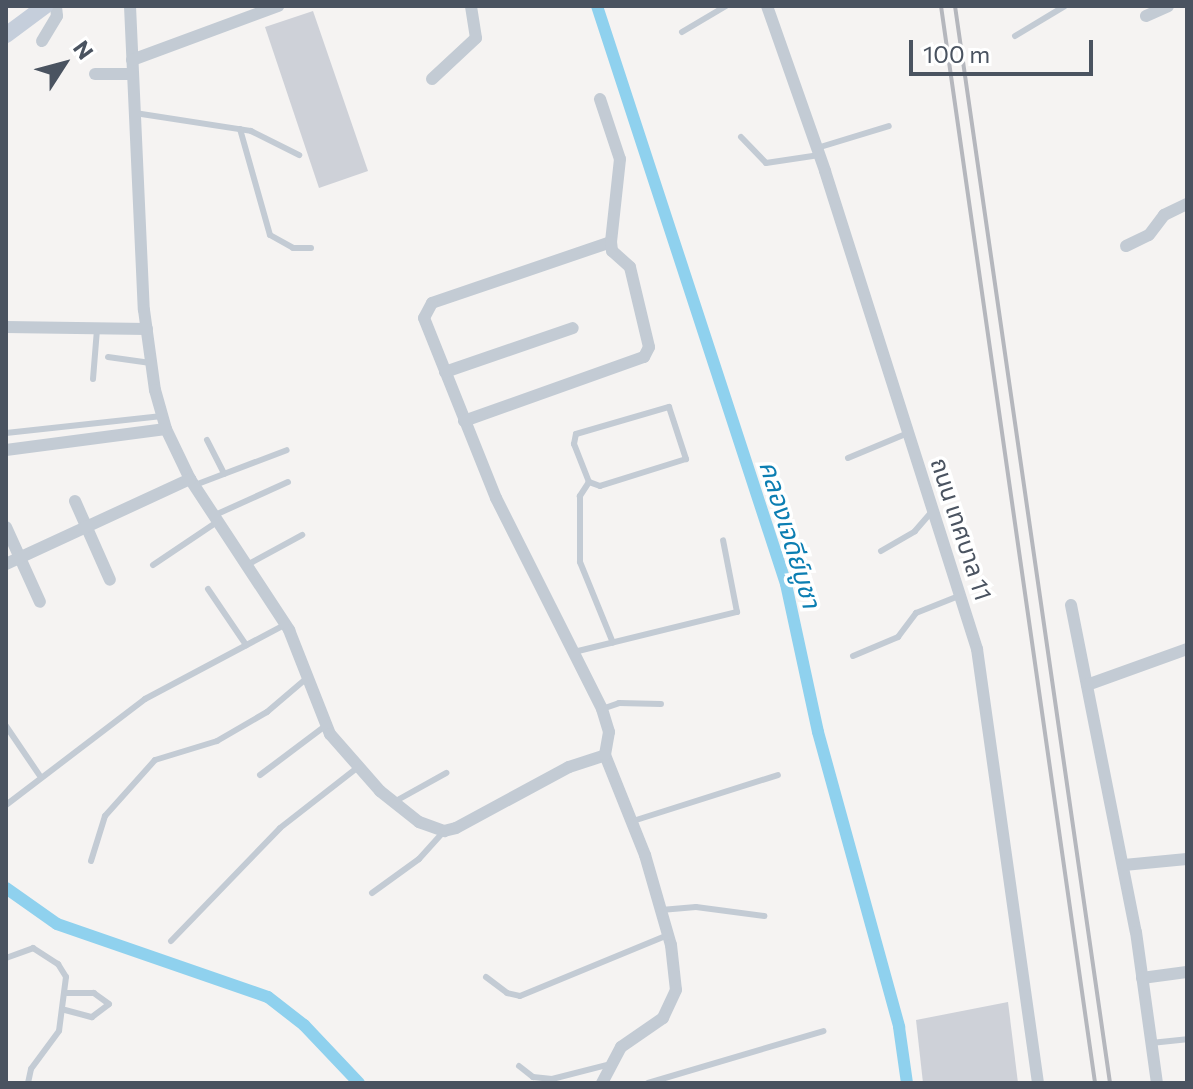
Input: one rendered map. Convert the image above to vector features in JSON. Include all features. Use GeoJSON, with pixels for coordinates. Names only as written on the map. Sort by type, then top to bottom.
{"type":"FeatureCollection","features":[{"type":"Feature","properties":{"kind":"street"},"geometry":{"type":"LineString","coordinates":[[6,35],[45,6]]}},
{"type":"Feature","properties":{"kind":"street"},"geometry":{"type":"LineString","coordinates":[[42,41],[57,16],[56,6]]}},
{"type":"Feature","properties":{"kind":"street"},"geometry":{"type":"LineString","coordinates":[[130,6],[147,329],[164,422],[192,482],[285,625],[328,724],[358,767],[394,802],[419,822],[444,831],[569,767],[605,755]]}},
{"type":"Feature","properties":{"kind":"street"},"geometry":{"type":"LineString","coordinates":[[235,6],[235,22]]}},
{"type":"Feature","properties":{"kind":"street"},"geometry":{"type":"LineString","coordinates":[[132,60],[278,6]]}},
{"type":"Feature","properties":{"kind":"street"},"geometry":{"type":"LineString","coordinates":[[432,79],[476,38],[471,6]]}},
{"type":"Feature","properties":{"kind":"street","name":"ถนน เทศบาล 11"},"geometry":{"type":"LineString","coordinates":[[767,6],[818,152],[961,595],[985,686],[1038,1083]]}},
{"type":"Feature","properties":{"kind":"street"},"geometry":{"type":"LineString","coordinates":[[1146,16],[1168,6]]}},
{"type":"Feature","properties":{"kind":"street"},"geometry":{"type":"LineString","coordinates":[[95,74],[133,74]]}},
{"type":"Feature","properties":{"kind":"street"},"geometry":{"type":"LineString","coordinates":[[464,421],[644,357],[649,347],[630,267],[612,251],[620,159],[600,99]]}},
{"type":"Feature","properties":{"kind":"street"},"geometry":{"type":"LineString","coordinates":[[1126,246],[1149,235],[1164,215],[1187,204]]}},
{"type":"Feature","properties":{"kind":"street"},"geometry":{"type":"LineString","coordinates":[[602,1083],[607,1065],[672,1006],[676,990],[668,935],[632,821],[605,755],[609,732],[602,709],[571,653],[464,421],[424,318],[432,303],[611,242]]}},
{"type":"Feature","properties":{"kind":"street"},"geometry":{"type":"LineString","coordinates":[[6,327],[147,329]]}},
{"type":"Feature","properties":{"kind":"street"},"geometry":{"type":"LineString","coordinates":[[445,372],[573,328]]}},
{"type":"Feature","properties":{"kind":"street"},"geometry":{"type":"LineString","coordinates":[[6,450],[164,422]]}},
{"type":"Feature","properties":{"kind":"street"},"geometry":{"type":"LineString","coordinates":[[6,564],[192,482]]}},
{"type":"Feature","properties":{"kind":"street"},"geometry":{"type":"LineString","coordinates":[[75,501],[110,580]]}},
{"type":"Feature","properties":{"kind":"street"},"geometry":{"type":"LineString","coordinates":[[6,527],[40,602]]}},
{"type":"Feature","properties":{"kind":"street"},"geometry":{"type":"LineString","coordinates":[[1071,605],[1124,865],[1157,1083]]}},
{"type":"Feature","properties":{"kind":"street"},"geometry":{"type":"LineString","coordinates":[[1087,685],[1187,649]]}},
{"type":"Feature","properties":{"kind":"street"},"geometry":{"type":"LineString","coordinates":[[1124,865],[1187,859]]}},
{"type":"Feature","properties":{"kind":"street"},"geometry":{"type":"LineString","coordinates":[[1142,978],[1187,972]]}},
{"type":"Feature","properties":{"kind":"lane"},"geometry":{"type":"LineString","coordinates":[[682,32],[726,6]]}},
{"type":"Feature","properties":{"kind":"lane"},"geometry":{"type":"LineString","coordinates":[[1015,36],[1065,6]]}},
{"type":"Feature","properties":{"kind":"lane"},"geometry":{"type":"LineString","coordinates":[[135,113],[240,129],[299,155]]}},
{"type":"Feature","properties":{"kind":"lane"},"geometry":{"type":"LineString","coordinates":[[741,137],[766,163],[818,152],[889,126]]}},
{"type":"Feature","properties":{"kind":"lane"},"geometry":{"type":"LineString","coordinates":[[240,129],[270,235],[293,248],[311,248]]}},
{"type":"Feature","properties":{"kind":"lane"},"geometry":{"type":"LineString","coordinates":[[93,379],[97,329]]}},
{"type":"Feature","properties":{"kind":"lane"},"geometry":{"type":"LineString","coordinates":[[108,357],[151,363]]}},
{"type":"Feature","properties":{"kind":"lane"},"geometry":{"type":"LineString","coordinates":[[589,482],[600,486],[686,459],[669,407],[576,434],[589,482],[580,496],[580,562],[613,643]]}},
{"type":"Feature","properties":{"kind":"lane"},"geometry":{"type":"LineString","coordinates":[[6,433],[164,422]]}},
{"type":"Feature","properties":{"kind":"lane"},"geometry":{"type":"LineString","coordinates":[[848,458],[908,433]]}},
{"type":"Feature","properties":{"kind":"lane"},"geometry":{"type":"LineString","coordinates":[[207,440],[224,474]]}},
{"type":"Feature","properties":{"kind":"lane"},"geometry":{"type":"LineString","coordinates":[[192,482],[224,474],[287,450]]}},
{"type":"Feature","properties":{"kind":"lane"},"geometry":{"type":"LineString","coordinates":[[153,565],[215,519],[288,482]]}},
{"type":"Feature","properties":{"kind":"lane"},"geometry":{"type":"LineString","coordinates":[[881,551],[915,531],[933,510]]}},
{"type":"Feature","properties":{"kind":"lane"},"geometry":{"type":"LineString","coordinates":[[247,565],[302,535]]}},
{"type":"Feature","properties":{"kind":"lane"},"geometry":{"type":"LineString","coordinates":[[571,653],[737,612],[723,540]]}},
{"type":"Feature","properties":{"kind":"lane"},"geometry":{"type":"LineString","coordinates":[[208,589],[246,645]]}},
{"type":"Feature","properties":{"kind":"lane"},"geometry":{"type":"LineString","coordinates":[[853,656],[898,637],[916,613],[961,595]]}},
{"type":"Feature","properties":{"kind":"lane"},"geometry":{"type":"LineString","coordinates":[[6,805],[40,776],[145,699],[285,625]]}},
{"type":"Feature","properties":{"kind":"lane"},"geometry":{"type":"LineString","coordinates":[[91,861],[105,816],[155,760],[217,741],[267,712],[309,675]]}},
{"type":"Feature","properties":{"kind":"lane"},"geometry":{"type":"LineString","coordinates":[[602,709],[619,703],[661,704]]}},
{"type":"Feature","properties":{"kind":"lane"},"geometry":{"type":"LineString","coordinates":[[260,775],[328,724]]}},
{"type":"Feature","properties":{"kind":"lane"},"geometry":{"type":"LineString","coordinates":[[6,726],[40,776]]}},
{"type":"Feature","properties":{"kind":"lane"},"geometry":{"type":"LineString","coordinates":[[171,941],[280,828],[358,767]]}},
{"type":"Feature","properties":{"kind":"lane"},"geometry":{"type":"LineString","coordinates":[[394,802],[446,773]]}},
{"type":"Feature","properties":{"kind":"lane"},"geometry":{"type":"LineString","coordinates":[[632,821],[778,775]]}},
{"type":"Feature","properties":{"kind":"lane"},"geometry":{"type":"LineString","coordinates":[[372,893],[419,859],[444,831]]}},
{"type":"Feature","properties":{"kind":"lane"},"geometry":{"type":"LineString","coordinates":[[661,910],[696,907],[764,916]]}},
{"type":"Feature","properties":{"kind":"lane"},"geometry":{"type":"LineString","coordinates":[[486,977],[507,993],[520,996],[668,935]]}},
{"type":"Feature","properties":{"kind":"lane"},"geometry":{"type":"LineString","coordinates":[[6,958],[18,950],[45,953],[66,977],[65,1010],[59,1031],[31,1069],[28,1083]]}},
{"type":"Feature","properties":{"kind":"lane"},"geometry":{"type":"LineString","coordinates":[[65,1010],[92,1017],[109,1004],[94,993],[67,993]]}},
{"type":"Feature","properties":{"kind":"lane"},"geometry":{"type":"LineString","coordinates":[[648,1083],[823,1031]]}},
{"type":"Feature","properties":{"kind":"lane"},"geometry":{"type":"LineString","coordinates":[[1151,1043],[1187,1039]]}},
{"type":"Feature","properties":{"kind":"lane"},"geometry":{"type":"LineString","coordinates":[[519,1066],[533,1077],[552,1079],[607,1065]]}},
{"type":"Feature","properties":{"kind":"building"},"geometry":{"type":"Polygon","coordinates":[[[313,11],[368,171],[319,188],[265,27],[313,11]]]}},
{"type":"Feature","properties":{"kind":"building"},"geometry":{"type":"Polygon","coordinates":[[[1008,1002],[1018,1083],[923,1083],[916,1020],[1008,1002]]]}},
{"type":"Feature","properties":{"kind":"waterway","name":"คลองเจดีย์บูชา"},"geometry":{"type":"LineString","coordinates":[[597,6],[786,584],[818,732],[899,1027],[907,1083]]}},
{"type":"Feature","properties":{"kind":"waterway"},"geometry":{"type":"LineString","coordinates":[[6,888],[57,924],[268,997],[304,1025],[359,1083]]}},
{"type":"Feature","properties":{"kind":"railway"},"geometry":{"type":"LineString","coordinates":[[941,6],[1095,1083]]}},
{"type":"Feature","properties":{"kind":"railway"},"geometry":{"type":"LineString","coordinates":[[955,6],[1110,1083]]}}]}
